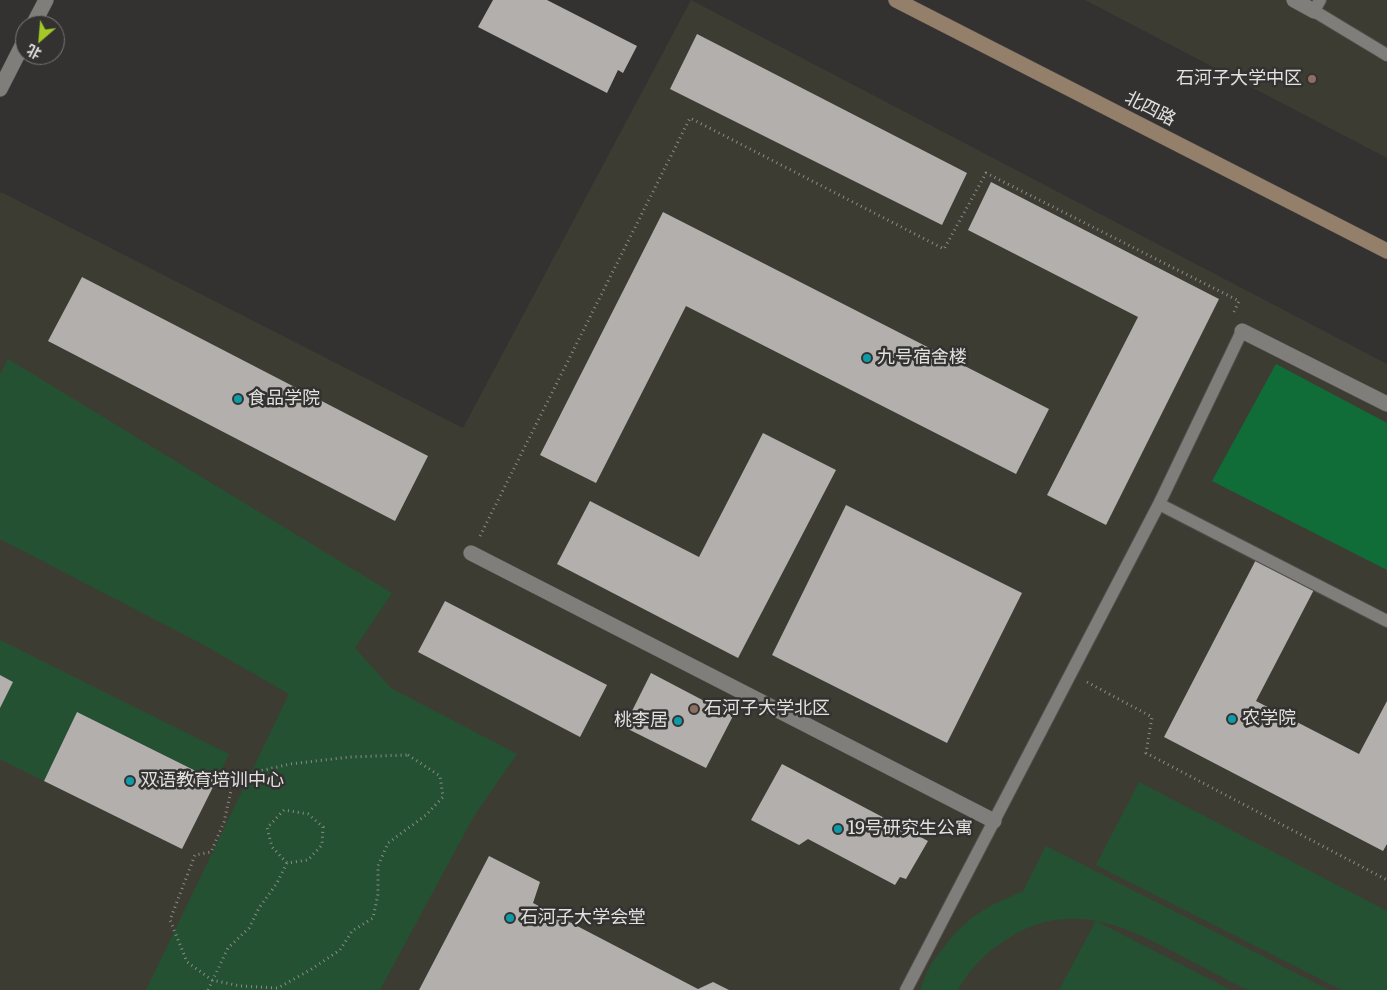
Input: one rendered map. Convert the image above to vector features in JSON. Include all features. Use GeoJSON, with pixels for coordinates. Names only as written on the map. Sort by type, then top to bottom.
{"type":"FeatureCollection","features":[{"type":"Feature","properties":{"kind":"main road","name":"北四路"},"geometry":{"type":"LineString","coordinates":[[896,0],[1387,251]]}},
{"type":"Feature","properties":{"kind":"street"},"geometry":{"type":"LineString","coordinates":[[38,15],[46,0]]}},
{"type":"Feature","properties":{"kind":"street"},"geometry":{"type":"LineString","coordinates":[[1294,0],[1317,5]]}},
{"type":"Feature","properties":{"kind":"street"},"geometry":{"type":"LineString","coordinates":[[0,89],[15,60]]}},
{"type":"Feature","properties":{"kind":"street"},"geometry":{"type":"LineString","coordinates":[[1242,331],[1387,404]]}},
{"type":"Feature","properties":{"kind":"street"},"geometry":{"type":"LineString","coordinates":[[471,553],[994,821]]}},
{"type":"Feature","properties":{"kind":"lane"},"geometry":{"type":"LineString","coordinates":[[1317,5],[1387,55]]}},
{"type":"Feature","properties":{"kind":"lane"},"geometry":{"type":"LineString","coordinates":[[906,990],[1159,504],[1242,331]]}},
{"type":"Feature","properties":{"kind":"lane"},"geometry":{"type":"LineString","coordinates":[[1159,504],[1387,621]]}},
{"type":"Feature","properties":{"kind":"path"},"geometry":{"type":"LineString","coordinates":[[471,553],[690,118],[944,250],[986,172],[1239,301],[1228,322],[1242,331]]}},
{"type":"Feature","properties":{"kind":"path"},"geometry":{"type":"LineString","coordinates":[[1071,674],[1152,717],[1146,753],[1387,880]]}},
{"type":"Feature","properties":{"kind":"path"},"geometry":{"type":"LineString","coordinates":[[408,756],[440,776],[443,797],[426,815],[388,843],[378,866],[378,894],[373,918],[352,931],[340,950],[278,988],[240,986],[212,980],[187,962],[170,920],[195,856],[211,852],[224,822],[234,777],[290,764],[350,757],[408,756]]}},
{"type":"Feature","properties":{"kind":"path"},"geometry":{"type":"LineString","coordinates":[[284,810],[308,814],[323,827],[322,845],[308,860],[287,863],[272,847],[267,828],[284,810]]}},
{"type":"Feature","properties":{"kind":"path"},"geometry":{"type":"LineString","coordinates":[[208,990],[228,948],[249,928],[287,863]]}},
{"type":"Feature","properties":{"kind":"shaded area","name":"石河子大学北区"},"geometry":{"type":"Polygon","coordinates":[[[691,0],[1387,364],[1387,990],[0,990],[1,192],[463,428],[691,0]]]}},
{"type":"Feature","properties":{"kind":"shaded area","name":"石河子大学中区"},"geometry":{"type":"Polygon","coordinates":[[[1085,0],[1387,0],[1387,158],[1085,0]]]}},
{"type":"Feature","properties":{"kind":"green space"},"geometry":{"type":"Polygon","coordinates":[[[8,359],[392,593],[355,648],[391,688],[517,754],[474,816],[380,990],[146,990],[289,694],[202,644],[0,539],[0,375],[8,359]]]}},
{"type":"Feature","properties":{"kind":"green space"},"geometry":{"type":"Polygon","coordinates":[[[1276,364],[1387,423],[1387,570],[1212,481],[1276,364]]]}},
{"type":"Feature","properties":{"kind":"green space"},"geometry":{"type":"Polygon","coordinates":[[[0,640],[229,754],[216,781],[77,712],[44,781],[0,759],[0,708],[13,682],[0,675],[0,640]]]}},
{"type":"Feature","properties":{"kind":"green space"},"geometry":{"type":"Polygon","coordinates":[[[1139,782],[1387,911],[1387,990],[1342,990],[1096,865],[1139,782]]]}},
{"type":"Feature","properties":{"kind":"green space"},"geometry":{"type":"Polygon","coordinates":[[[1046,846],[1329,990],[1250,990],[1163,946],[1116,926],[1092,920],[1068,919],[1043,923],[1008,938],[976,964],[958,990],[920,990],[933,961],[955,933],[973,917],[992,905],[1023,891],[1046,846]]]}},
{"type":"Feature","properties":{"kind":"green space"},"geometry":{"type":"Polygon","coordinates":[[[1096,921],[1231,990],[1059,990],[1096,921]]]}},
{"type":"Feature","properties":{"kind":"building"},"geometry":{"type":"Polygon","coordinates":[[[493,0],[547,0],[637,46],[623,73],[618,70],[607,93],[478,27],[493,0]]]}},
{"type":"Feature","properties":{"kind":"building"},"geometry":{"type":"Polygon","coordinates":[[[697,34],[967,173],[942,225],[670,89],[697,34]]]}},
{"type":"Feature","properties":{"kind":"building"},"geometry":{"type":"Polygon","coordinates":[[[991,182],[1219,299],[1106,525],[1047,495],[1138,317],[968,230],[991,182]]]}},
{"type":"Feature","properties":{"kind":"building","name":"九号宿舍楼"},"geometry":{"type":"Polygon","coordinates":[[[663,212],[1049,409],[1016,474],[686,306],[596,483],[540,455],[663,212]]]}},
{"type":"Feature","properties":{"kind":"building","name":"食品学院"},"geometry":{"type":"Polygon","coordinates":[[[82,277],[428,456],[395,521],[48,341],[82,277]]]}},
{"type":"Feature","properties":{"kind":"building"},"geometry":{"type":"Polygon","coordinates":[[[763,433],[836,470],[738,658],[557,564],[590,501],[699,557],[763,433]]]}},
{"type":"Feature","properties":{"kind":"building"},"geometry":{"type":"Polygon","coordinates":[[[846,505],[1022,593],[947,743],[772,655],[846,505]]]}},
{"type":"Feature","properties":{"kind":"building","name":"农学院"},"geometry":{"type":"Polygon","coordinates":[[[1260,552],[1318,582],[1256,701],[1359,754],[1387,701],[1387,844],[1383,851],[1164,737],[1260,552]]]}},
{"type":"Feature","properties":{"kind":"building"},"geometry":{"type":"Polygon","coordinates":[[[445,601],[607,685],[580,737],[418,652],[445,601]]]}},
{"type":"Feature","properties":{"kind":"building","name":"桃李居"},"geometry":{"type":"Polygon","coordinates":[[[651,673],[733,716],[706,768],[624,727],[651,673]]]}},
{"type":"Feature","properties":{"kind":"building"},"geometry":{"type":"Polygon","coordinates":[[[0,675],[13,682],[0,708],[0,675]]]}},
{"type":"Feature","properties":{"kind":"building","name":"双语教育培训中心"},"geometry":{"type":"Polygon","coordinates":[[[77,712],[216,781],[182,849],[44,781],[77,712]]]}},
{"type":"Feature","properties":{"kind":"building","name":"19号研究生公寓"},"geometry":{"type":"Polygon","coordinates":[[[782,764],[928,841],[906,879],[900,877],[895,885],[808,839],[799,845],[751,820],[782,764]]]}},
{"type":"Feature","properties":{"kind":"building","name":"石河子大学会堂"},"geometry":{"type":"Polygon","coordinates":[[[489,856],[540,882],[533,903],[698,989],[713,982],[729,990],[419,990],[489,856]]]}},
{"type":"Feature","properties":{"kind":"place","name":"石河子大学中区"},"geometry":{"type":"Point","coordinates":[1312,79]}},
{"type":"Feature","properties":{"kind":"place","name":"九号宿舍楼"},"geometry":{"type":"Point","coordinates":[867,358]}},
{"type":"Feature","properties":{"kind":"place","name":"食品学院"},"geometry":{"type":"Point","coordinates":[238,399]}},
{"type":"Feature","properties":{"kind":"place","name":"石河子大学北区"},"geometry":{"type":"Point","coordinates":[694,709]}},
{"type":"Feature","properties":{"kind":"place","name":"农学院"},"geometry":{"type":"Point","coordinates":[1232,719]}},
{"type":"Feature","properties":{"kind":"place","name":"桃李居"},"geometry":{"type":"Point","coordinates":[678,721]}},
{"type":"Feature","properties":{"kind":"place","name":"双语教育培训中心"},"geometry":{"type":"Point","coordinates":[130,781]}},
{"type":"Feature","properties":{"kind":"place","name":"19号研究生公寓"},"geometry":{"type":"Point","coordinates":[838,829]}},
{"type":"Feature","properties":{"kind":"place","name":"石河子大学会堂"},"geometry":{"type":"Point","coordinates":[510,918]}}]}
